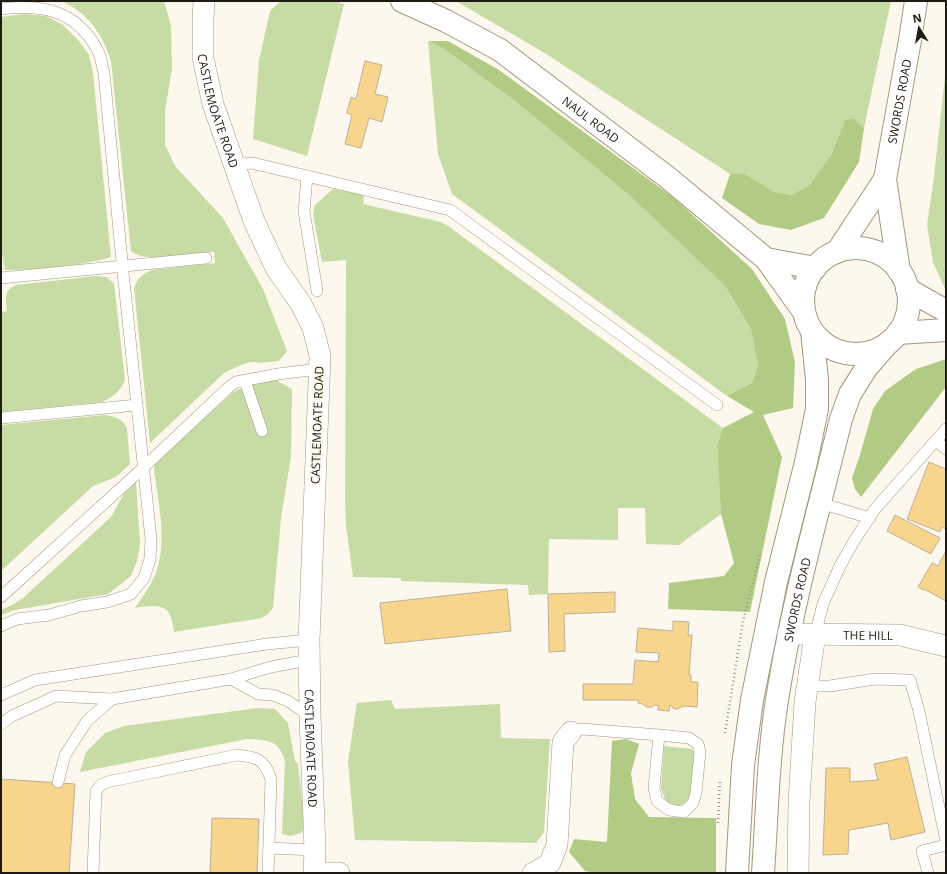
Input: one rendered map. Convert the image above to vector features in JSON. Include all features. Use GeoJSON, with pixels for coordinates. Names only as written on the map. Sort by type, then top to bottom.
{"type":"FeatureCollection","features":[{"type":"Feature","properties":{"kind":"main road","name":"NAUL ROAD"},"geometry":{"type":"LineString","coordinates":[[402,1],[446,21],[500,50],[667,177],[766,259],[808,322]]}},
{"type":"Feature","properties":{"kind":"main road","name":"SWORDS ROAD"},"geometry":{"type":"LineString","coordinates":[[903,280],[885,179],[916,1]]}},
{"type":"Feature","properties":{"kind":"main road","name":"SWORDS ROAD"},"geometry":{"type":"LineString","coordinates":[[837,252],[885,179]]}},
{"type":"Feature","properties":{"kind":"main road"},"geometry":{"type":"LineString","coordinates":[[851,248],[870,250],[890,260],[903,280],[908,299],[906,317],[893,338],[879,349],[863,354],[843,353],[821,342],[808,322],[802,300],[806,282],[815,268],[827,256],[851,248]]}},
{"type":"Feature","properties":{"kind":"main road","name":"NAUL ROAD"},"geometry":{"type":"LineString","coordinates":[[766,259],[815,268]]}},
{"type":"Feature","properties":{"kind":"main road"},"geometry":{"type":"LineString","coordinates":[[903,280],[946,312]]}},
{"type":"Feature","properties":{"kind":"main road","name":"SWORDS ROAD"},"geometry":{"type":"LineString","coordinates":[[737,873],[743,765],[752,700],[776,582],[806,462],[817,409],[817,380],[808,322]]}},
{"type":"Feature","properties":{"kind":"main road"},"geometry":{"type":"LineString","coordinates":[[893,338],[946,330]]}},
{"type":"Feature","properties":{"kind":"main road","name":"SWORDS ROAD"},"geometry":{"type":"LineString","coordinates":[[763,873],[770,760],[777,702],[788,634],[841,419],[850,394],[867,367],[893,338]]}},
{"type":"Feature","properties":{"kind":"street","name":"CASTLEMOATE ROAD"},"geometry":{"type":"LineString","coordinates":[[204,1],[203,58],[213,104],[254,221],[276,268],[301,304],[313,328],[320,356],[309,640],[315,850],[314,873]]}},
{"type":"Feature","properties":{"kind":"street","name":"THE HILL"},"geometry":{"type":"LineString","coordinates":[[788,634],[900,635],[946,646]]}},
{"type":"Feature","properties":{"kind":"street"},"geometry":{"type":"LineString","coordinates":[[798,873],[799,802],[805,702],[815,635]]}},
{"type":"Feature","properties":{"kind":"street"},"geometry":{"type":"LineString","coordinates":[[532,873],[550,863],[557,845],[563,742],[571,732]]}},
{"type":"Feature","properties":{"kind":"street"},"geometry":{"type":"LineString","coordinates":[[314,873],[339,873]]}},
{"type":"Feature","properties":{"kind":"lane"},"geometry":{"type":"LineString","coordinates":[[1,9],[14,7],[42,8],[64,15],[83,31],[98,50],[104,73],[122,267],[151,539],[150,559],[144,578],[131,594],[107,602],[81,606],[49,616],[17,620],[1,626]]}},
{"type":"Feature","properties":{"kind":"lane"},"geometry":{"type":"LineString","coordinates":[[234,165],[252,164],[450,210],[716,404]]}},
{"type":"Feature","properties":{"kind":"lane"},"geometry":{"type":"LineString","coordinates":[[306,176],[304,211],[317,291]]}},
{"type":"Feature","properties":{"kind":"lane"},"geometry":{"type":"LineString","coordinates":[[1,278],[206,258]]}},
{"type":"Feature","properties":{"kind":"lane"},"geometry":{"type":"LineString","coordinates":[[1,597],[143,468],[230,386],[236,382],[245,380],[319,369]]}},
{"type":"Feature","properties":{"kind":"lane"},"geometry":{"type":"LineString","coordinates":[[245,380],[262,431]]}},
{"type":"Feature","properties":{"kind":"lane"},"geometry":{"type":"LineString","coordinates":[[1,418],[137,405]]}},
{"type":"Feature","properties":{"kind":"lane"},"geometry":{"type":"LineString","coordinates":[[815,635],[823,604],[840,566],[854,541],[875,509],[946,429]]}},
{"type":"Feature","properties":{"kind":"lane"},"geometry":{"type":"LineString","coordinates":[[936,441],[946,449]]}},
{"type":"Feature","properties":{"kind":"lane"},"geometry":{"type":"LineString","coordinates":[[820,503],[870,518]]}},
{"type":"Feature","properties":{"kind":"lane"},"geometry":{"type":"LineString","coordinates":[[1,695],[34,680],[267,644],[309,640]]}},
{"type":"Feature","properties":{"kind":"lane"},"geometry":{"type":"LineString","coordinates":[[1,724],[12,716],[56,696],[112,700],[231,679],[271,667],[309,660]]}},
{"type":"Feature","properties":{"kind":"lane"},"geometry":{"type":"LineString","coordinates":[[231,679],[258,694],[274,695],[288,701],[310,716]]}},
{"type":"Feature","properties":{"kind":"lane"},"geometry":{"type":"LineString","coordinates":[[808,686],[830,686],[875,679],[910,680],[920,718],[946,841]]}},
{"type":"Feature","properties":{"kind":"lane"},"geometry":{"type":"LineString","coordinates":[[58,782],[65,755],[87,721],[112,700]]}},
{"type":"Feature","properties":{"kind":"lane"},"geometry":{"type":"LineString","coordinates":[[571,732],[582,729],[659,735],[689,738],[698,744],[700,752],[696,793],[693,803],[684,812],[669,810],[657,801],[654,788],[659,735]]}},
{"type":"Feature","properties":{"kind":"lane"},"geometry":{"type":"LineString","coordinates":[[93,873],[96,791],[101,784],[237,755],[252,756],[262,761],[268,769],[271,780],[268,873]]}},
{"type":"Feature","properties":{"kind":"lane"},"geometry":{"type":"LineString","coordinates":[[928,873],[922,851],[946,845]]}},
{"type":"Feature","properties":{"kind":"lane"},"geometry":{"type":"LineString","coordinates":[[269,848],[315,850]]}},
{"type":"Feature","properties":{"kind":"path"},"geometry":{"type":"LineString","coordinates":[[725,735],[743,621],[760,553]]}},
{"type":"Feature","properties":{"kind":"path"},"geometry":{"type":"LineString","coordinates":[[718,830],[720,778]]}},
{"type":"Feature","properties":{"kind":"green space"},"geometry":{"type":"Polygon","coordinates":[[[61,1],[164,1],[171,26],[172,69],[165,111],[165,145],[175,166],[223,218],[263,289],[287,351],[279,361],[259,363],[251,362],[224,373],[150,443],[134,288],[141,277],[152,270],[215,263],[214,252],[171,257],[148,257],[131,251],[111,61],[103,42],[93,25],[71,6],[61,1]]]}},
{"type":"Feature","properties":{"kind":"green space"},"geometry":{"type":"Polygon","coordinates":[[[281,1],[334,1],[344,4],[307,156],[253,139],[259,60],[270,11],[281,1]]]}},
{"type":"Feature","properties":{"kind":"green space"},"geometry":{"type":"Polygon","coordinates":[[[456,1],[891,1],[864,128],[854,118],[845,120],[831,155],[809,187],[791,195],[774,192],[745,174],[730,174],[543,52],[456,1]]]}},
{"type":"Feature","properties":{"kind":"green space"},"geometry":{"type":"Polygon","coordinates":[[[25,14],[46,16],[63,25],[79,41],[89,55],[93,73],[111,257],[86,263],[58,267],[5,270],[1,247],[1,17],[25,14]]]}},
{"type":"Feature","properties":{"kind":"green space"},"geometry":{"type":"Polygon","coordinates":[[[428,41],[444,49],[516,102],[629,195],[725,286],[751,329],[758,366],[752,383],[727,396],[452,194],[438,154],[428,41]]]}},
{"type":"Feature","properties":{"kind":"green space"},"geometry":{"type":"Polygon","coordinates":[[[428,41],[448,41],[499,70],[674,198],[752,269],[785,319],[795,362],[793,408],[763,415],[782,457],[750,612],[668,609],[669,583],[724,576],[734,563],[721,514],[717,445],[723,428],[754,412],[727,396],[752,383],[758,366],[751,329],[725,286],[629,195],[516,102],[444,49],[428,41]]]}},
{"type":"Feature","properties":{"kind":"green space"},"geometry":{"type":"Polygon","coordinates":[[[946,67],[946,291],[933,262],[927,225],[934,177],[946,67]]]}},
{"type":"Feature","properties":{"kind":"green space"},"geometry":{"type":"Polygon","coordinates":[[[854,118],[864,128],[859,162],[824,218],[791,230],[759,224],[722,198],[730,174],[745,174],[774,192],[791,195],[809,186],[831,155],[845,120],[854,118]]]}},
{"type":"Feature","properties":{"kind":"green space"},"geometry":{"type":"Polygon","coordinates":[[[333,189],[364,195],[363,204],[441,222],[448,226],[723,428],[717,445],[721,514],[679,545],[646,544],[645,508],[618,508],[618,540],[549,539],[548,594],[529,595],[528,585],[401,581],[401,578],[353,577],[346,525],[345,502],[346,260],[322,262],[313,214],[315,205],[333,189]]]}},
{"type":"Feature","properties":{"kind":"green space"},"geometry":{"type":"Polygon","coordinates":[[[96,276],[106,277],[114,283],[125,380],[121,387],[113,396],[102,402],[1,412],[1,312],[7,311],[7,292],[16,285],[96,276]]]}},
{"type":"Feature","properties":{"kind":"green space"},"geometry":{"type":"Polygon","coordinates":[[[946,359],[946,387],[861,497],[855,489],[852,478],[873,409],[885,391],[916,369],[946,359]]]}},
{"type":"Feature","properties":{"kind":"green space"},"geometry":{"type":"Polygon","coordinates":[[[279,377],[279,382],[292,389],[291,456],[281,518],[273,608],[262,618],[174,632],[171,617],[163,608],[154,606],[135,608],[153,580],[160,558],[162,533],[154,469],[155,463],[232,393],[239,389],[253,390],[252,385],[255,382],[279,377]]]}},
{"type":"Feature","properties":{"kind":"green space"},"geometry":{"type":"Polygon","coordinates":[[[105,415],[115,417],[127,428],[130,464],[116,477],[93,486],[1,571],[1,425],[105,415]]]}},
{"type":"Feature","properties":{"kind":"green space"},"geometry":{"type":"Polygon","coordinates":[[[136,482],[140,544],[137,561],[131,576],[108,594],[15,610],[1,615],[1,610],[24,597],[111,517],[124,494],[136,482]]]}},
{"type":"Feature","properties":{"kind":"green space"},"geometry":{"type":"Polygon","coordinates":[[[391,700],[395,709],[500,704],[501,738],[550,739],[544,832],[536,843],[355,840],[348,761],[357,703],[391,700]]]}},
{"type":"Feature","properties":{"kind":"green space"},"geometry":{"type":"Polygon","coordinates":[[[258,708],[275,709],[288,723],[295,761],[298,764],[305,826],[301,833],[290,836],[282,834],[285,762],[280,749],[276,745],[266,741],[247,739],[80,772],[86,752],[105,733],[124,726],[258,708]]]}},
{"type":"Feature","properties":{"kind":"green space"},"geometry":{"type":"Polygon","coordinates":[[[626,739],[639,744],[631,773],[635,799],[649,817],[716,818],[716,873],[595,873],[585,871],[569,852],[574,839],[607,842],[612,741],[626,739]]]}},
{"type":"Feature","properties":{"kind":"green space"},"geometry":{"type":"Polygon","coordinates":[[[664,746],[692,749],[695,755],[691,800],[679,806],[666,802],[661,788],[664,746]]]}},
{"type":"Feature","properties":{"kind":"building"},"geometry":{"type":"Polygon","coordinates":[[[365,61],[382,65],[375,94],[388,97],[382,122],[369,118],[361,148],[345,144],[352,115],[347,113],[351,97],[356,99],[365,61]]]}},
{"type":"Feature","properties":{"kind":"building"},"geometry":{"type":"Polygon","coordinates":[[[929,462],[946,469],[946,529],[942,527],[940,532],[907,519],[929,462]]]}},
{"type":"Feature","properties":{"kind":"building"},"geometry":{"type":"Polygon","coordinates":[[[895,515],[940,538],[931,554],[887,531],[895,515]]]}},
{"type":"Feature","properties":{"kind":"building"},"geometry":{"type":"Polygon","coordinates":[[[946,551],[946,601],[918,587],[932,563],[938,566],[946,551]]]}},
{"type":"Feature","properties":{"kind":"building"},"geometry":{"type":"Polygon","coordinates":[[[507,589],[511,631],[385,644],[380,603],[507,589]]]}},
{"type":"Feature","properties":{"kind":"building"},"geometry":{"type":"Polygon","coordinates":[[[615,592],[615,612],[564,614],[565,651],[549,652],[548,594],[615,592]]]}},
{"type":"Feature","properties":{"kind":"building"},"geometry":{"type":"Polygon","coordinates":[[[673,621],[689,622],[688,635],[692,635],[689,675],[691,675],[691,682],[698,682],[697,707],[683,706],[678,709],[674,709],[670,705],[669,711],[658,710],[658,705],[646,707],[643,704],[638,703],[638,700],[583,700],[583,684],[633,684],[635,660],[658,662],[659,653],[636,652],[638,628],[673,631],[673,621]]]}},
{"type":"Feature","properties":{"kind":"building"},"geometry":{"type":"Polygon","coordinates":[[[907,757],[925,832],[891,840],[888,823],[849,830],[848,854],[823,855],[826,768],[850,768],[850,782],[878,780],[874,764],[907,757]]]}},
{"type":"Feature","properties":{"kind":"building"},"geometry":{"type":"Polygon","coordinates":[[[1,779],[75,784],[69,873],[1,873],[1,779]]]}},
{"type":"Feature","properties":{"kind":"building"},"geometry":{"type":"Polygon","coordinates":[[[212,818],[259,819],[257,873],[210,873],[212,818]]]}}]}
